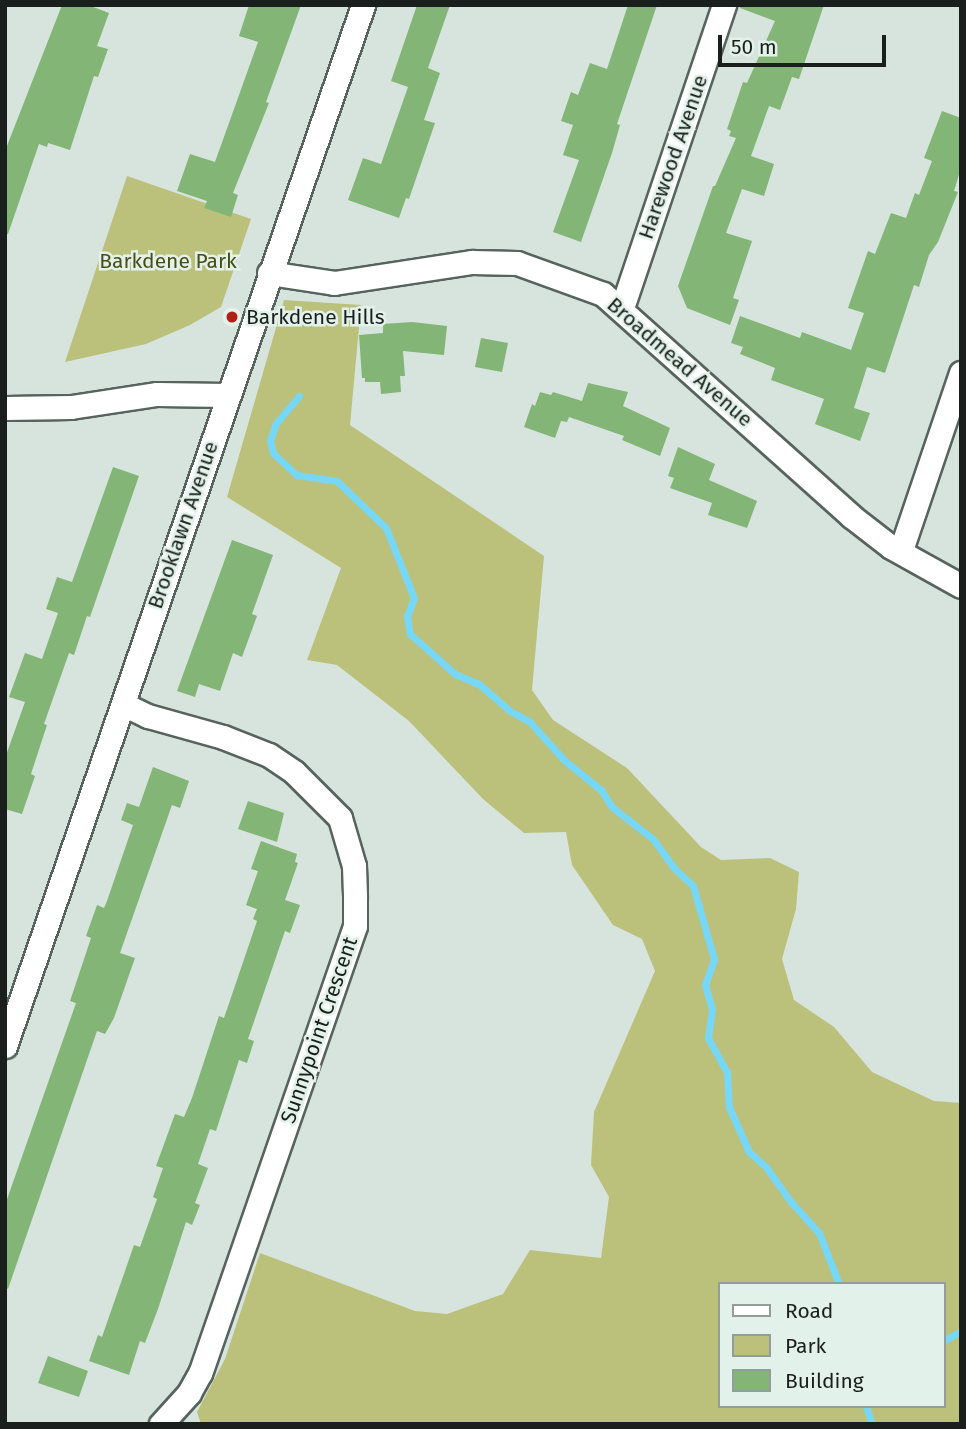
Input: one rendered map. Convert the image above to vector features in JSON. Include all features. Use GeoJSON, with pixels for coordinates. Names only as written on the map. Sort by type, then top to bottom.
{"type":"FeatureCollection","features":[{"type":"Feature","properties":{"kind":"street","name":"Brooklawn Avenue"},"geometry":{"type":"LineString","coordinates":[[5,1046],[363,5]]}},
{"type":"Feature","properties":{"kind":"street","name":"Harewood Avenue"},"geometry":{"type":"LineString","coordinates":[[622,309],[724,5]]}},
{"type":"Feature","properties":{"kind":"street","name":"Broadmead Avenue"},"geometry":{"type":"LineString","coordinates":[[269,273],[334,283],[472,262],[517,263],[603,294],[851,516],[891,547],[901,550],[919,564],[961,586]]}},
{"type":"Feature","properties":{"kind":"street"},"geometry":{"type":"LineString","coordinates":[[901,550],[961,373]]}},
{"type":"Feature","properties":{"kind":"street"},"geometry":{"type":"LineString","coordinates":[[5,408],[71,408],[158,394],[227,395]]}},
{"type":"Feature","properties":{"kind":"street","name":"Sunnypoint Crescent"},"geometry":{"type":"LineString","coordinates":[[123,704],[148,716],[257,750],[294,772],[340,818],[354,866],[355,926],[200,1373],[189,1394],[161,1424]]}},
{"type":"Feature","properties":{"kind":"green space","name":"Barkdene Park"},"geometry":{"type":"Polygon","coordinates":[[[127,176],[251,219],[221,307],[190,325],[146,344],[65,362],[127,176]]]}},
{"type":"Feature","properties":{"kind":"green space"},"geometry":{"type":"Polygon","coordinates":[[[284,300],[361,305],[350,425],[544,556],[532,690],[553,720],[627,768],[701,847],[721,860],[770,858],[799,872],[796,909],[782,959],[794,1000],[834,1027],[872,1072],[934,1101],[961,1103],[961,1424],[201,1424],[197,1412],[225,1359],[260,1253],[415,1311],[447,1314],[503,1294],[530,1250],[601,1258],[609,1197],[591,1165],[594,1112],[655,971],[642,939],[613,925],[572,865],[566,832],[524,833],[483,799],[409,721],[337,665],[307,660],[341,568],[227,497],[284,300]]]}},
{"type":"Feature","properties":{"kind":"building"},"geometry":{"type":"Polygon","coordinates":[[[62,5],[88,5],[109,13],[97,46],[108,49],[98,77],[94,76],[70,150],[48,143],[47,147],[39,144],[8,234],[5,234],[5,151],[62,5]]]}},
{"type":"Feature","properties":{"kind":"building"},"geometry":{"type":"Polygon","coordinates":[[[249,5],[301,5],[266,102],[269,103],[233,193],[238,195],[231,217],[204,208],[207,201],[177,191],[190,154],[215,162],[258,42],[239,36],[249,5]]]}},
{"type":"Feature","properties":{"kind":"building"},"geometry":{"type":"Polygon","coordinates":[[[417,5],[450,5],[428,68],[440,73],[424,120],[435,123],[409,199],[406,198],[399,218],[348,200],[363,158],[381,164],[408,87],[391,81],[417,5]]]}},
{"type":"Feature","properties":{"kind":"building"},"geometry":{"type":"Polygon","coordinates":[[[628,5],[657,5],[617,124],[620,125],[612,153],[581,242],[553,232],[579,160],[563,155],[573,125],[561,121],[571,92],[578,95],[590,63],[607,69],[628,5]]]}},
{"type":"Feature","properties":{"kind":"building"},"geometry":{"type":"Polygon","coordinates":[[[740,5],[824,5],[799,79],[792,77],[780,110],[769,106],[751,156],[774,164],[764,196],[742,189],[726,233],[752,241],[733,298],[739,300],[730,325],[687,308],[678,286],[713,186],[736,138],[729,136],[731,131],[727,129],[743,82],[747,83],[775,21],[740,8],[740,5]]]}},
{"type":"Feature","properties":{"kind":"building"},"geometry":{"type":"Polygon","coordinates":[[[942,111],[961,118],[961,168],[954,191],[958,192],[938,242],[929,255],[919,287],[914,285],[885,373],[867,367],[854,408],[870,413],[860,441],[815,424],[824,399],[771,380],[775,368],[740,354],[743,347],[731,343],[740,316],[800,338],[802,332],[851,350],[864,313],[848,308],[868,251],[875,254],[891,213],[906,218],[915,193],[919,195],[932,161],[924,158],[942,111]]]}},
{"type":"Feature","properties":{"kind":"building"},"geometry":{"type":"Polygon","coordinates":[[[412,322],[447,326],[444,355],[403,351],[405,376],[400,376],[401,392],[381,394],[380,382],[365,382],[365,378],[362,378],[359,335],[383,333],[383,324],[412,322]]]}},
{"type":"Feature","properties":{"kind":"building"},"geometry":{"type":"Polygon","coordinates":[[[481,338],[508,343],[502,372],[475,367],[481,338]]]}},
{"type":"Feature","properties":{"kind":"building"},"geometry":{"type":"Polygon","coordinates":[[[588,383],[628,392],[623,406],[670,428],[660,456],[622,440],[624,436],[569,417],[567,422],[561,421],[555,438],[524,427],[532,404],[535,406],[540,392],[551,395],[553,392],[582,401],[588,383]]]}},
{"type":"Feature","properties":{"kind":"building"},"geometry":{"type":"Polygon","coordinates":[[[678,447],[715,464],[709,480],[757,501],[747,528],[708,515],[712,503],[670,488],[674,478],[668,476],[678,447]]]}},
{"type":"Feature","properties":{"kind":"building"},"geometry":{"type":"Polygon","coordinates":[[[113,467],[139,476],[90,617],[87,616],[74,655],[69,653],[44,724],[47,725],[31,774],[35,776],[22,814],[5,809],[5,758],[25,702],[9,697],[25,653],[42,659],[58,613],[46,609],[57,577],[72,582],[113,467]]]}},
{"type":"Feature","properties":{"kind":"building"},"geometry":{"type":"Polygon","coordinates":[[[232,540],[273,555],[252,614],[257,616],[242,657],[233,653],[220,691],[199,684],[195,697],[177,691],[232,540]]]}},
{"type":"Feature","properties":{"kind":"building"},"geometry":{"type":"Polygon","coordinates":[[[153,767],[189,781],[180,808],[172,805],[120,953],[135,958],[114,1018],[105,1034],[97,1031],[8,1289],[5,1288],[5,1205],[76,1003],[70,1001],[91,938],[86,936],[97,905],[104,908],[107,901],[133,825],[121,820],[127,803],[139,807],[153,767]]]}},
{"type":"Feature","properties":{"kind":"building"},"geometry":{"type":"Polygon","coordinates":[[[248,801],[284,813],[277,842],[238,829],[248,801]]]}},
{"type":"Feature","properties":{"kind":"building"},"geometry":{"type":"Polygon","coordinates":[[[261,841],[297,854],[295,862],[298,863],[285,900],[300,905],[290,933],[285,931],[248,1039],[254,1041],[247,1063],[239,1060],[216,1131],[210,1129],[198,1164],[208,1168],[195,1203],[200,1205],[192,1225],[186,1222],[158,1309],[145,1343],[140,1341],[129,1375],[89,1361],[98,1335],[102,1337],[134,1245],[140,1247],[157,1199],[153,1197],[163,1168],[156,1166],[175,1114],[184,1117],[219,1016],[224,1018],[257,921],[253,919],[257,909],[246,905],[258,871],[251,869],[261,841]]]}},
{"type":"Feature","properties":{"kind":"building"},"geometry":{"type":"Polygon","coordinates":[[[48,1356],[88,1371],[79,1397],[38,1383],[48,1356]]]}},
{"type":"Feature","properties":{"kind":"waterway"},"geometry":{"type":"LineString","coordinates":[[299,396],[276,423],[270,440],[273,453],[297,475],[337,481],[386,528],[414,598],[407,616],[410,634],[455,674],[479,684],[510,711],[529,721],[564,760],[601,790],[612,807],[653,839],[674,868],[693,886],[714,959],[705,985],[712,1009],[708,1038],[727,1072],[729,1107],[749,1152],[766,1167],[791,1202],[819,1233],[838,1282]]}},
{"type":"Feature","properties":{"kind":"waterway"},"geometry":{"type":"LineString","coordinates":[[945,1340],[961,1331]]}},
{"type":"Feature","properties":{"kind":"waterway"},"geometry":{"type":"LineString","coordinates":[[867,1408],[872,1424]]}},
{"type":"Feature","properties":{"kind":"place","name":"Barkdene Hills"},"geometry":{"type":"Point","coordinates":[232,317]}}]}
